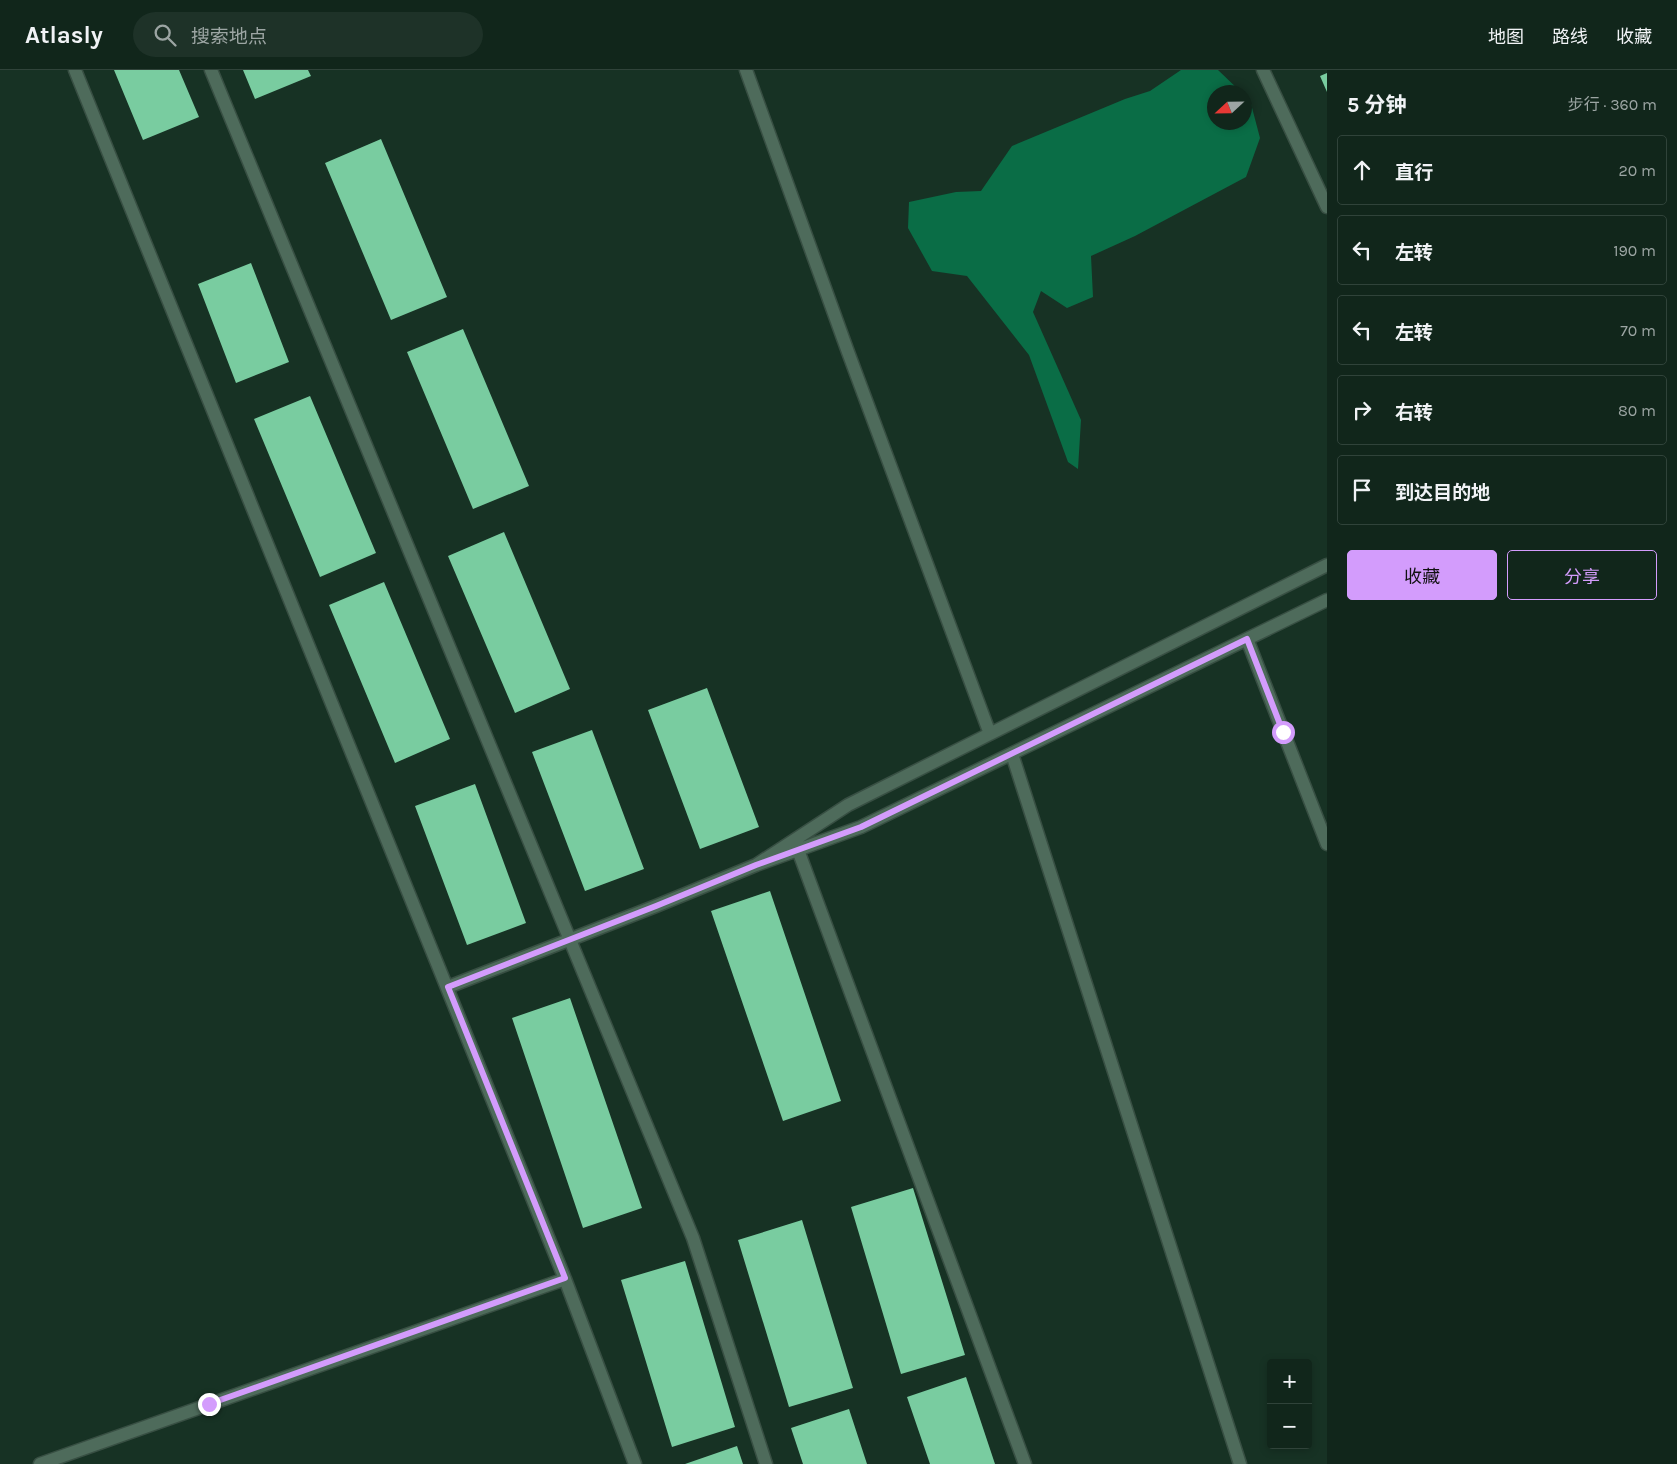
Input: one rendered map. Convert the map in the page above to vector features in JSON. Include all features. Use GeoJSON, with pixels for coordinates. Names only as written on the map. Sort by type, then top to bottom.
{"type":"FeatureCollection","features":[{"type":"Feature","properties":{"kind":"street"},"geometry":{"type":"LineString","coordinates":[[75,70],[565,1278],[635,1464]]}},
{"type":"Feature","properties":{"kind":"street"},"geometry":{"type":"LineString","coordinates":[[211,70],[693,1238],[766,1464]]}},
{"type":"Feature","properties":{"kind":"street"},"geometry":{"type":"LineString","coordinates":[[746,70],[990,734]]}},
{"type":"Feature","properties":{"kind":"street"},"geometry":{"type":"LineString","coordinates":[[1263,70],[1327,207]]}},
{"type":"Feature","properties":{"kind":"street"},"geometry":{"type":"LineString","coordinates":[[756,865],[848,805],[1327,565]]}},
{"type":"Feature","properties":{"kind":"street"},"geometry":{"type":"LineString","coordinates":[[448,987],[571,940],[756,865],[861,827],[1327,600]]}},
{"type":"Feature","properties":{"kind":"street"},"geometry":{"type":"LineString","coordinates":[[1247,639],[1327,844]]}},
{"type":"Feature","properties":{"kind":"street"},"geometry":{"type":"LineString","coordinates":[[1012,754],[1240,1464]]}},
{"type":"Feature","properties":{"kind":"street"},"geometry":{"type":"LineString","coordinates":[[798,850],[1025,1464]]}},
{"type":"Feature","properties":{"kind":"street"},"geometry":{"type":"LineString","coordinates":[[40,1464],[565,1278]]}},
{"type":"Feature","properties":{"kind":"shaded area"},"geometry":{"type":"Polygon","coordinates":[[[1181,70],[1218,70],[1234,85],[1207,85],[1207,130],[1252,130],[1252,108],[1260,138],[1246,177],[1135,236],[1091,256],[1093,297],[1067,308],[1041,291],[1033,312],[1081,420],[1078,469],[1068,462],[1029,355],[967,276],[932,271],[908,228],[909,202],[956,192],[981,191],[1012,146],[1125,99],[1150,91],[1181,70]]]}},
{"type":"Feature","properties":{"kind":"building"},"geometry":{"type":"Polygon","coordinates":[[[114,70],[179,70],[199,117],[143,140],[114,70]]]}},
{"type":"Feature","properties":{"kind":"building"},"geometry":{"type":"Polygon","coordinates":[[[243,70],[308,70],[311,76],[255,99],[243,70]]]}},
{"type":"Feature","properties":{"kind":"building"},"geometry":{"type":"Polygon","coordinates":[[[1327,73],[1327,92],[1320,76],[1327,73]]]}},
{"type":"Feature","properties":{"kind":"building"},"geometry":{"type":"Polygon","coordinates":[[[381,139],[447,297],[391,320],[325,163],[381,139]]]}},
{"type":"Feature","properties":{"kind":"building"},"geometry":{"type":"Polygon","coordinates":[[[251,263],[289,362],[236,383],[198,284],[251,263]]]}},
{"type":"Feature","properties":{"kind":"building"},"geometry":{"type":"Polygon","coordinates":[[[463,329],[529,486],[473,509],[407,352],[463,329]]]}},
{"type":"Feature","properties":{"kind":"building"},"geometry":{"type":"Polygon","coordinates":[[[310,396],[376,553],[320,577],[254,419],[310,396]]]}},
{"type":"Feature","properties":{"kind":"building"},"geometry":{"type":"Polygon","coordinates":[[[504,532],[570,689],[515,713],[448,556],[504,532]]]}},
{"type":"Feature","properties":{"kind":"building"},"geometry":{"type":"Polygon","coordinates":[[[384,582],[450,739],[395,763],[329,605],[384,582]]]}},
{"type":"Feature","properties":{"kind":"building"},"geometry":{"type":"Polygon","coordinates":[[[707,688],[759,827],[700,849],[648,710],[707,688]]]}},
{"type":"Feature","properties":{"kind":"building"},"geometry":{"type":"Polygon","coordinates":[[[592,730],[644,869],[585,891],[532,752],[592,730]]]}},
{"type":"Feature","properties":{"kind":"building"},"geometry":{"type":"Polygon","coordinates":[[[475,784],[526,923],[467,945],[415,806],[475,784]]]}},
{"type":"Feature","properties":{"kind":"building"},"geometry":{"type":"Polygon","coordinates":[[[770,891],[841,1101],[783,1121],[711,911],[770,891]]]}},
{"type":"Feature","properties":{"kind":"building"},"geometry":{"type":"Polygon","coordinates":[[[570,998],[642,1208],[583,1228],[512,1018],[570,998]]]}},
{"type":"Feature","properties":{"kind":"building"},"geometry":{"type":"Polygon","coordinates":[[[913,1188],[965,1355],[901,1374],[851,1207],[913,1188]]]}},
{"type":"Feature","properties":{"kind":"building"},"geometry":{"type":"Polygon","coordinates":[[[802,1220],[853,1388],[789,1407],[738,1240],[802,1220]]]}},
{"type":"Feature","properties":{"kind":"building"},"geometry":{"type":"Polygon","coordinates":[[[685,1261],[735,1427],[672,1447],[621,1280],[685,1261]]]}},
{"type":"Feature","properties":{"kind":"building"},"geometry":{"type":"Polygon","coordinates":[[[966,1377],[995,1464],[930,1464],[907,1397],[966,1377]]]}},
{"type":"Feature","properties":{"kind":"building"},"geometry":{"type":"Polygon","coordinates":[[[849,1409],[867,1464],[803,1464],[791,1428],[849,1409]]]}},
{"type":"Feature","properties":{"kind":"building"},"geometry":{"type":"Polygon","coordinates":[[[737,1446],[743,1464],[685,1464],[737,1446]]]}},
{"type":"Feature","properties":{"kind":"route"},"geometry":{"type":"LineString","coordinates":[[209,1404],[565,1278],[448,987],[756,865],[861,827],[1247,639],[1283,732]]}}]}
